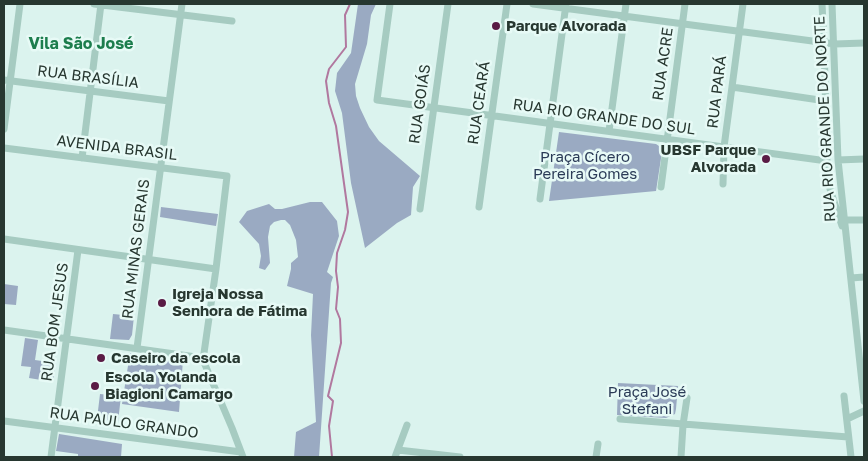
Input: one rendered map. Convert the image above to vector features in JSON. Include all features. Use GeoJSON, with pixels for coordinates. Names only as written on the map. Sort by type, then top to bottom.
{"type":"FeatureCollection","features":[{"type":"Feature","properties":{"kind":"street"},"geometry":{"type":"LineString","coordinates":[[4,129],[7,80],[20,4]]}},
{"type":"Feature","properties":{"kind":"street"},"geometry":{"type":"LineString","coordinates":[[82,158],[98,4],[232,21]]}},
{"type":"Feature","properties":{"kind":"street","name":"RUA MINAS GERAIS"},"geometry":{"type":"LineString","coordinates":[[137,348],[182,4]]}},
{"type":"Feature","properties":{"kind":"street","name":"RUA RIO GRANDE DO SUL"},"geometry":{"type":"LineString","coordinates":[[390,4],[377,100],[827,161]]}},
{"type":"Feature","properties":{"kind":"street","name":"RUA GOIÁS"},"geometry":{"type":"LineString","coordinates":[[420,208],[448,4]]}},
{"type":"Feature","properties":{"kind":"street","name":"RUA CEARÁ"},"geometry":{"type":"LineString","coordinates":[[480,207],[507,4]]}},
{"type":"Feature","properties":{"kind":"street"},"geometry":{"type":"LineString","coordinates":[[533,4],[565,6],[624,16],[835,44],[864,43]]}},
{"type":"Feature","properties":{"kind":"street"},"geometry":{"type":"LineString","coordinates":[[610,131],[626,4]]}},
{"type":"Feature","properties":{"kind":"street","name":"RUA ACRE"},"geometry":{"type":"LineString","coordinates":[[661,186],[685,4]]}},
{"type":"Feature","properties":{"kind":"street","name":"RUA PARÁ"},"geometry":{"type":"LineString","coordinates":[[723,184],[724,147],[743,4]]}},
{"type":"Feature","properties":{"kind":"street","name":"RUA RIO GRANDE DO NORTE"},"geometry":{"type":"LineString","coordinates":[[822,4],[827,161],[830,190],[845,233]]}},
{"type":"Feature","properties":{"kind":"street","name":"RUA RIO GRANDE DO NORTE"},"geometry":{"type":"LineString","coordinates":[[832,4],[838,160],[845,233],[861,334],[864,396]]}},
{"type":"Feature","properties":{"kind":"street"},"geometry":{"type":"LineString","coordinates":[[540,198],[565,6]]}},
{"type":"Feature","properties":{"kind":"street","name":"RUA BRASÍLIA"},"geometry":{"type":"LineString","coordinates":[[7,80],[169,101]]}},
{"type":"Feature","properties":{"kind":"street"},"geometry":{"type":"LineString","coordinates":[[732,87],[826,101]]}},
{"type":"Feature","properties":{"kind":"street","name":"AVENIDA BRASIL"},"geometry":{"type":"LineString","coordinates":[[4,148],[227,176],[216,269]]}},
{"type":"Feature","properties":{"kind":"street"},"geometry":{"type":"LineString","coordinates":[[838,160],[864,159]]}},
{"type":"Feature","properties":{"kind":"street"},"geometry":{"type":"LineString","coordinates":[[845,220],[864,220]]}},
{"type":"Feature","properties":{"kind":"street"},"geometry":{"type":"LineString","coordinates":[[4,239],[216,269],[203,360],[242,455]]}},
{"type":"Feature","properties":{"kind":"street","name":"RUA BOM JESUS"},"geometry":{"type":"LineString","coordinates":[[50,457],[78,250]]}},
{"type":"Feature","properties":{"kind":"street"},"geometry":{"type":"LineString","coordinates":[[851,278],[864,277]]}},
{"type":"Feature","properties":{"kind":"street"},"geometry":{"type":"LineString","coordinates":[[4,330],[196,356],[203,360]]}},
{"type":"Feature","properties":{"kind":"street"},"geometry":{"type":"LineString","coordinates":[[844,396],[851,457]]}},
{"type":"Feature","properties":{"kind":"street"},"geometry":{"type":"LineString","coordinates":[[681,457],[687,398]]}},
{"type":"Feature","properties":{"kind":"street"},"geometry":{"type":"LineString","coordinates":[[847,419],[864,411]]}},
{"type":"Feature","properties":{"kind":"street"},"geometry":{"type":"LineString","coordinates":[[620,419],[848,437]]}},
{"type":"Feature","properties":{"kind":"street","name":"RUA PAULO GRANDO"},"geometry":{"type":"LineString","coordinates":[[4,421],[242,455]]}},
{"type":"Feature","properties":{"kind":"street"},"geometry":{"type":"LineString","coordinates":[[395,457],[407,424]]}},
{"type":"Feature","properties":{"kind":"street"},"geometry":{"type":"LineString","coordinates":[[596,457],[598,444]]}},
{"type":"Feature","properties":{"kind":"street"},"geometry":{"type":"LineString","coordinates":[[398,450],[460,457]]}},
{"type":"Feature","properties":{"kind":"green space"},"geometry":{"type":"Polygon","coordinates":[[[358,4],[376,4],[371,15],[367,44],[355,84],[360,108],[369,127],[379,141],[420,176],[413,187],[411,215],[397,223],[365,248],[351,183],[342,113],[335,91],[337,73],[351,53],[358,4]]]}},
{"type":"Feature","properties":{"kind":"green space","name":"Praça Cícero Pereira Gomes"},"geometry":{"type":"Polygon","coordinates":[[[559,132],[656,144],[662,152],[656,191],[549,201],[559,132]]]}},
{"type":"Feature","properties":{"kind":"green space"},"geometry":{"type":"Polygon","coordinates":[[[310,202],[322,202],[337,221],[339,236],[327,272],[333,277],[331,283],[319,457],[294,457],[296,432],[316,422],[311,335],[313,294],[287,286],[291,263],[298,257],[296,240],[290,225],[285,220],[274,222],[270,226],[268,237],[270,263],[265,270],[259,268],[261,256],[259,244],[239,222],[247,211],[269,204],[275,209],[282,209],[310,202]]]}},
{"type":"Feature","properties":{"kind":"green space"},"geometry":{"type":"Polygon","coordinates":[[[161,207],[218,214],[216,226],[160,217],[161,207]]]}},
{"type":"Feature","properties":{"kind":"green space"},"geometry":{"type":"Polygon","coordinates":[[[4,284],[18,286],[16,305],[4,304],[4,284]]]}},
{"type":"Feature","properties":{"kind":"green space"},"geometry":{"type":"Polygon","coordinates":[[[113,314],[134,316],[132,335],[129,340],[110,339],[113,314]]]}},
{"type":"Feature","properties":{"kind":"green space"},"geometry":{"type":"Polygon","coordinates":[[[25,338],[38,340],[35,360],[56,363],[53,382],[29,378],[31,367],[21,366],[25,338]]]}},
{"type":"Feature","properties":{"kind":"green space"},"geometry":{"type":"Polygon","coordinates":[[[130,353],[183,360],[179,412],[122,404],[130,353]]]}},
{"type":"Feature","properties":{"kind":"green space","name":"Praça José Stefani"},"geometry":{"type":"Polygon","coordinates":[[[618,383],[678,386],[675,414],[666,418],[617,415],[618,383]]]}},
{"type":"Feature","properties":{"kind":"green space"},"geometry":{"type":"Polygon","coordinates":[[[100,394],[121,396],[118,422],[97,419],[100,394]]]}},
{"type":"Feature","properties":{"kind":"green space"},"geometry":{"type":"Polygon","coordinates":[[[59,434],[122,444],[121,457],[78,457],[78,454],[56,451],[59,434]]]}},
{"type":"Feature","properties":{"kind":"waterway"},"geometry":{"type":"LineString","coordinates":[[332,457],[329,426],[333,401],[328,396],[341,343],[340,319],[336,309],[338,287],[336,271],[337,253],[345,230],[348,212],[336,126],[329,103],[326,81],[329,69],[346,47],[345,15],[350,4]]}},
{"type":"Feature","properties":{"kind":"place","name":"Parque Alvorada"},"geometry":{"type":"Point","coordinates":[496,26]}},
{"type":"Feature","properties":{"kind":"place","name":"UBSF Parque Alvorada"},"geometry":{"type":"Point","coordinates":[766,159]}},
{"type":"Feature","properties":{"kind":"place","name":"Igreja Nossa Senhora de Fátima"},"geometry":{"type":"Point","coordinates":[162,303]}},
{"type":"Feature","properties":{"kind":"place","name":"Caseiro da escola"},"geometry":{"type":"Point","coordinates":[101,358]}},
{"type":"Feature","properties":{"kind":"place","name":"Escola Yolanda Biagioni Camargo"},"geometry":{"type":"Point","coordinates":[95,386]}},
{"type":"Feature","properties":{"kind":"district","name":"Vila São José"},"geometry":{"type":"Point","coordinates":[81,44]}}]}
